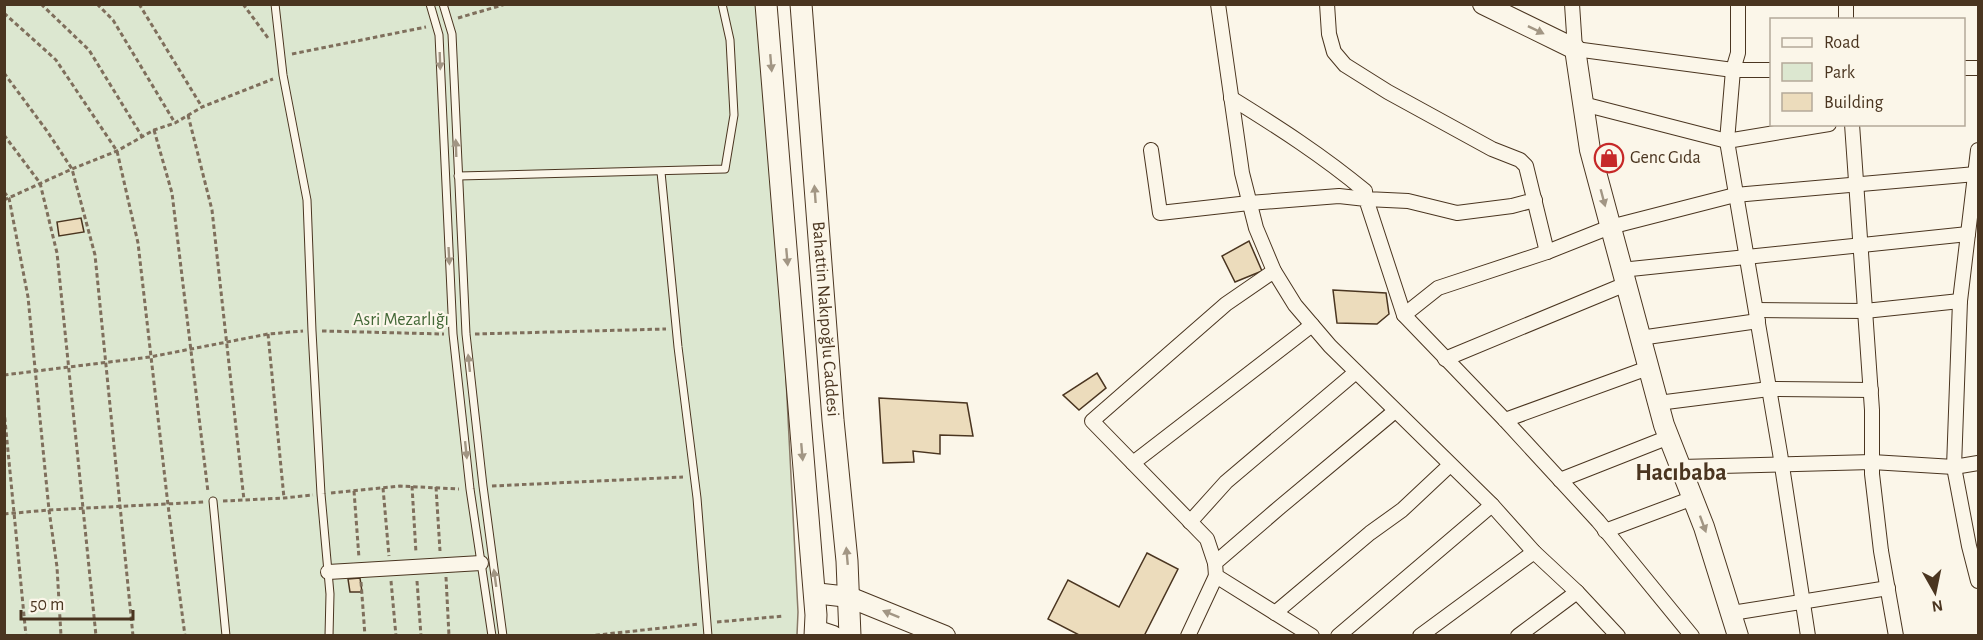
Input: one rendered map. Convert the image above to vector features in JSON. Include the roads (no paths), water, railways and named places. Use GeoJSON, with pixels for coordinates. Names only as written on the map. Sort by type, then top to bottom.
{"type":"FeatureCollection","features":[{"type":"Feature","properties":{"kind":"main road","name":"Bahattin Nakıpoğlu Caddesi"},"geometry":{"type":"LineString","coordinates":[[766,4],[814,593],[821,634]]}},
{"type":"Feature","properties":{"kind":"main road","name":"Bahattin Nakıpoğlu Caddesi"},"geometry":{"type":"LineString","coordinates":[[801,4],[849,597],[850,636]]}},
{"type":"Feature","properties":{"kind":"street"},"geometry":{"type":"LineString","coordinates":[[1218,4],[1242,173],[1249,202],[1256,228],[1274,271],[1295,305],[1356,372],[1492,506],[1534,552],[1577,592],[1613,634]]}},
{"type":"Feature","properties":{"kind":"street"},"geometry":{"type":"LineString","coordinates":[[1328,4],[1329,34],[1334,52],[1345,65],[1388,92],[1481,143],[1520,160],[1526,166],[1547,252]]}},
{"type":"Feature","properties":{"kind":"street"},"geometry":{"type":"LineString","coordinates":[[1483,4],[1575,49],[1733,70],[1770,70]]}},
{"type":"Feature","properties":{"kind":"street"},"geometry":{"type":"LineString","coordinates":[[1572,4],[1575,49],[1590,150],[1610,227],[1658,403],[1704,527],[1738,636]]}},
{"type":"Feature","properties":{"kind":"street"},"geometry":{"type":"LineString","coordinates":[[1728,4],[1738,5],[1738,53],[1733,70],[1727,141],[1782,464],[1808,636]]}},
{"type":"Feature","properties":{"kind":"street"},"geometry":{"type":"LineString","coordinates":[[1231,98],[1283,130],[1365,191],[1404,315],[1560,480],[1692,636]]}},
{"type":"Feature","properties":{"kind":"street"},"geometry":{"type":"LineString","coordinates":[[1583,104],[1727,141],[1817,126]]}},
{"type":"Feature","properties":{"kind":"street"},"geometry":{"type":"LineString","coordinates":[[1852,126],[1871,390],[1872,462],[1880,540],[1896,636]]}},
{"type":"Feature","properties":{"kind":"street"},"geometry":{"type":"LineString","coordinates":[[1151,150],[1160,213],[1249,202],[1339,196],[1408,201],[1456,213],[1512,206],[1534,200]]}},
{"type":"Feature","properties":{"kind":"street"},"geometry":{"type":"LineString","coordinates":[[1978,150],[1960,301],[1954,467],[1978,581]]}},
{"type":"Feature","properties":{"kind":"street"},"geometry":{"type":"LineString","coordinates":[[1404,315],[1438,288],[1547,252],[1610,227],[1735,195],[1976,174]]}},
{"type":"Feature","properties":{"kind":"street"},"geometry":{"type":"LineString","coordinates":[[1445,359],[1624,277],[1747,258],[1968,234]]}},
{"type":"Feature","properties":{"kind":"street"},"geometry":{"type":"LineString","coordinates":[[1274,271],[1227,304],[1092,420],[1207,539],[1216,569],[1275,613],[1312,636]]}},
{"type":"Feature","properties":{"kind":"street"},"geometry":{"type":"LineString","coordinates":[[1640,338],[1757,316],[1865,311],[1960,301]]}},
{"type":"Feature","properties":{"kind":"street"},"geometry":{"type":"LineString","coordinates":[[1133,462],[1312,325]]}},
{"type":"Feature","properties":{"kind":"street"},"geometry":{"type":"LineString","coordinates":[[1505,420],[1648,368]]}},
{"type":"Feature","properties":{"kind":"street"},"geometry":{"type":"LineString","coordinates":[[1190,522],[1226,482],[1356,372]]}},
{"type":"Feature","properties":{"kind":"street"},"geometry":{"type":"LineString","coordinates":[[1658,403],[1769,389],[1871,390]]}},
{"type":"Feature","properties":{"kind":"street"},"geometry":{"type":"LineString","coordinates":[[1188,636],[1216,569],[1280,507],[1395,411]]}},
{"type":"Feature","properties":{"kind":"street"},"geometry":{"type":"LineString","coordinates":[[1560,480],[1669,437]]}},
{"type":"Feature","properties":{"kind":"street"},"geometry":{"type":"LineString","coordinates":[[1681,468],[1872,462],[1954,467],[1978,463]]}},
{"type":"Feature","properties":{"kind":"street"},"geometry":{"type":"LineString","coordinates":[[1275,613],[1354,546],[1402,510],[1450,465]]}},
{"type":"Feature","properties":{"kind":"street"},"geometry":{"type":"LineString","coordinates":[[1605,531],[1693,498]]}},
{"type":"Feature","properties":{"kind":"street"},"geometry":{"type":"LineString","coordinates":[[1338,636],[1492,506]]}},
{"type":"Feature","properties":{"kind":"street"},"geometry":{"type":"LineString","coordinates":[[1420,636],[1534,552]]}},
{"type":"Feature","properties":{"kind":"street"},"geometry":{"type":"LineString","coordinates":[[328,572],[481,563]]}},
{"type":"Feature","properties":{"kind":"street"},"geometry":{"type":"LineString","coordinates":[[1731,613],[1888,588]]}},
{"type":"Feature","properties":{"kind":"street"},"geometry":{"type":"LineString","coordinates":[[1518,636],[1577,592]]}},
{"type":"Feature","properties":{"kind":"street"},"geometry":{"type":"LineString","coordinates":[[814,593],[849,597],[945,636]]}},
{"type":"Feature","properties":{"kind":"lane"},"geometry":{"type":"LineString","coordinates":[[275,4],[283,75],[307,200],[321,494],[330,594],[329,636]]}},
{"type":"Feature","properties":{"kind":"lane"},"geometry":{"type":"LineString","coordinates":[[429,4],[439,35],[453,334],[470,489],[492,636]]}},
{"type":"Feature","properties":{"kind":"lane"},"geometry":{"type":"LineString","coordinates":[[443,4],[452,34],[466,334],[483,486],[504,636]]}},
{"type":"Feature","properties":{"kind":"lane"},"geometry":{"type":"LineString","coordinates":[[458,176],[725,169],[734,115],[730,40],[722,4]]}},
{"type":"Feature","properties":{"kind":"lane"},"geometry":{"type":"LineString","coordinates":[[661,172],[694,476],[708,636]]}},
{"type":"Feature","properties":{"kind":"lane"},"geometry":{"type":"LineString","coordinates":[[213,501],[226,636]]}},
{"type":"Feature","properties":{"kind":"place","name":"Genc Gıda"},"geometry":{"type":"Point","coordinates":[1609,158]}},
{"type":"Feature","properties":{"kind":"district","name":"Hacıbaba"},"geometry":{"type":"Point","coordinates":[1681,473]}},
{"type":"Feature","properties":{"kind":"park label","name":"Asri Mezarlığı"},"geometry":{"type":"Point","coordinates":[401,320]}}]}
